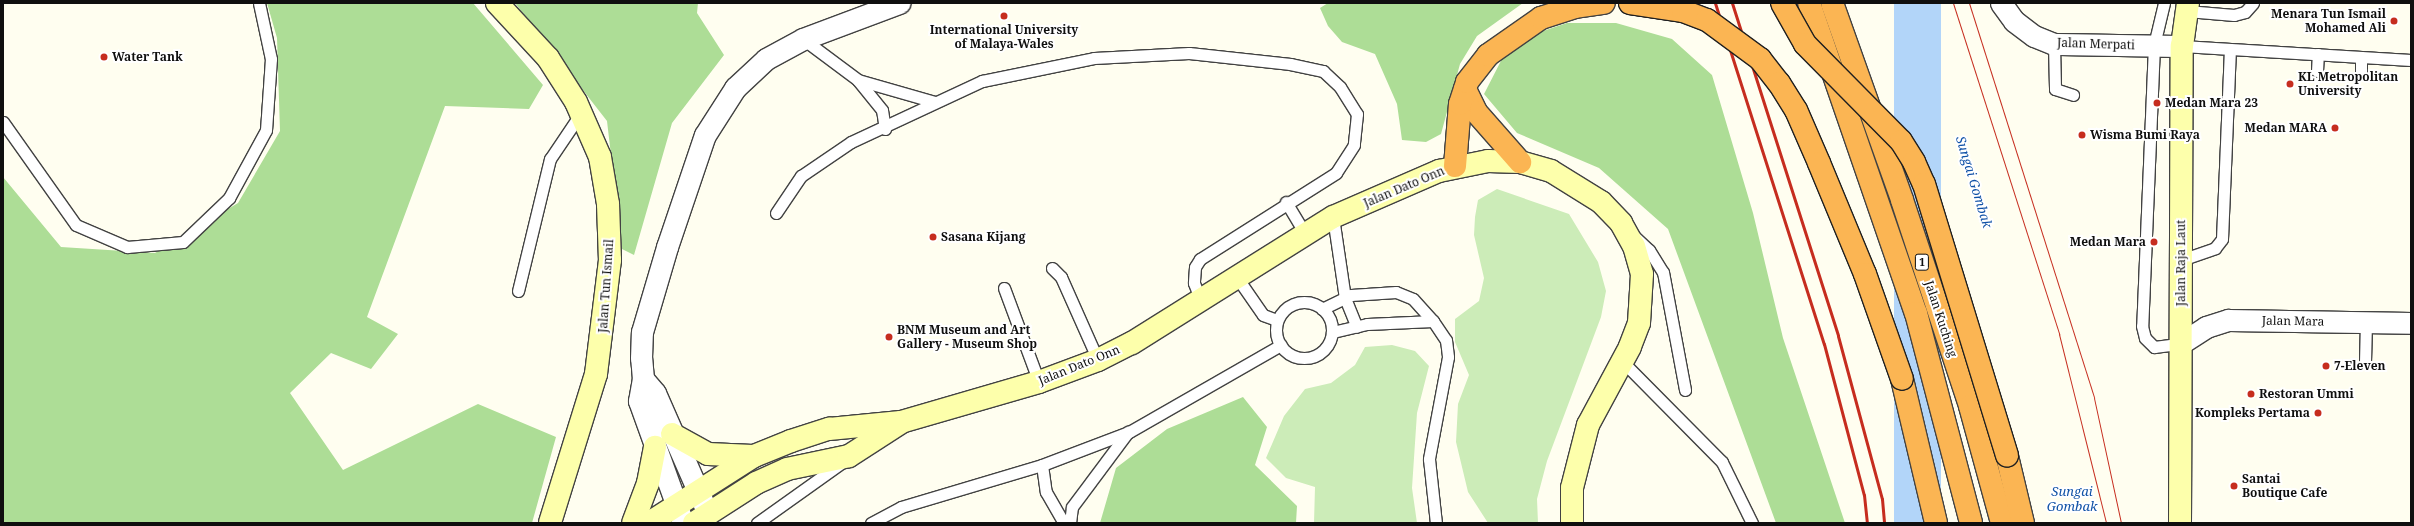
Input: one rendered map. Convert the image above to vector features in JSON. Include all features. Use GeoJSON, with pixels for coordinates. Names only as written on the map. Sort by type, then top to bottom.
{"type":"FeatureCollection","features":[{"type":"Feature","properties":{"kind":"highway"},"geometry":{"type":"LineString","coordinates":[[1455,166],[1457,117],[1465,89],[1476,69],[1502,42],[1541,18],[1574,7],[1604,3]]}},
{"type":"Feature","properties":{"kind":"highway"},"geometry":{"type":"LineString","coordinates":[[1630,3],[1670,8],[1707,20],[1760,59],[1779,83],[1796,110],[1837,207],[1902,379],[1936,523]]}},
{"type":"Feature","properties":{"kind":"highway"},"geometry":{"type":"LineString","coordinates":[[1782,3],[1805,44],[1901,141],[1914,162],[1924,184],[2007,456],[2023,523]]}},
{"type":"Feature","properties":{"kind":"highway","name":"Jalan Kuching"},"geometry":{"type":"LineString","coordinates":[[1809,3],[1916,313],[1951,436],[1971,523]]}},
{"type":"Feature","properties":{"kind":"highway","name":"Jalan Kuching"},"geometry":{"type":"LineString","coordinates":[[1832,3],[1902,200],[1970,406],[2002,523]]}},
{"type":"Feature","properties":{"kind":"highway"},"geometry":{"type":"LineString","coordinates":[[1465,89],[1476,112],[1520,162]]}},
{"type":"Feature","properties":{"kind":"street","name":"Jalan Tun Ismail"},"geometry":{"type":"LineString","coordinates":[[497,3],[548,58],[581,113],[600,157],[608,204],[610,260],[596,374],[552,522]]}},
{"type":"Feature","properties":{"kind":"street","name":"Jalan Merpati"},"geometry":{"type":"LineString","coordinates":[[2002,3],[2014,21],[2034,36],[2054,44],[2182,46]]}},
{"type":"Feature","properties":{"kind":"street"},"geometry":{"type":"LineString","coordinates":[[701,519],[697,490],[639,401],[643,379],[642,332],[705,134],[735,88],[766,59],[803,38],[896,4]]}},
{"type":"Feature","properties":{"kind":"street","name":"Jalan Raja Laut"},"geometry":{"type":"LineString","coordinates":[[2180,523],[2182,46],[2187,7]]}},
{"type":"Feature","properties":{"kind":"street","name":"Jalan Dato Onn"},"geometry":{"type":"LineString","coordinates":[[679,514],[697,490],[754,456],[829,429],[901,422],[1039,382],[1098,360],[1333,217],[1455,166],[1488,161],[1520,162],[1551,170],[1601,202],[1620,224],[1634,246],[1642,274],[1642,298],[1639,323],[1622,361],[1588,425],[1572,488],[1572,523]]}},
{"type":"Feature","properties":{"kind":"street","name":"Jalan Mara"},"geometry":{"type":"LineString","coordinates":[[2180,344],[2206,327],[2228,320],[2411,323]]}},
{"type":"Feature","properties":{"kind":"street","name":"Jalan Dato Onn"},"geometry":{"type":"LineString","coordinates":[[701,519],[787,469],[849,456],[901,422]]}},
{"type":"Feature","properties":{"kind":"street"},"geometry":{"type":"LineString","coordinates":[[664,441],[708,454],[754,456]]}},
{"type":"Feature","properties":{"kind":"street"},"geometry":{"type":"LineString","coordinates":[[649,523],[679,514],[664,441]]}},
{"type":"Feature","properties":{"kind":"street"},"geometry":{"type":"LineString","coordinates":[[633,523],[664,441]]}},
{"type":"Feature","properties":{"kind":"lane"},"geometry":{"type":"LineString","coordinates":[[3,122],[76,225],[127,247],[183,242],[229,198],[266,130],[271,59],[259,3]]}},
{"type":"Feature","properties":{"kind":"lane"},"geometry":{"type":"LineString","coordinates":[[2164,3],[2154,45],[2142,326],[2145,338],[2154,347],[2180,344]]}},
{"type":"Feature","properties":{"kind":"lane"},"geometry":{"type":"LineString","coordinates":[[2187,7],[2234,15],[2245,12],[2253,3]]}},
{"type":"Feature","properties":{"kind":"lane"},"geometry":{"type":"LineString","coordinates":[[803,38],[858,80],[882,110],[885,129]]}},
{"type":"Feature","properties":{"kind":"lane"},"geometry":{"type":"LineString","coordinates":[[2054,44],[2055,89],[2072,95]]}},
{"type":"Feature","properties":{"kind":"lane"},"geometry":{"type":"LineString","coordinates":[[2182,46],[2411,60]]}},
{"type":"Feature","properties":{"kind":"lane"},"geometry":{"type":"LineString","coordinates":[[2181,260],[2215,248],[2222,239],[2230,49]]}},
{"type":"Feature","properties":{"kind":"lane"},"geometry":{"type":"LineString","coordinates":[[776,213],[801,176],[851,142],[885,129],[935,102],[982,81],[1094,58],[1189,53],[1290,64],[1323,71],[1340,87],[1357,114],[1354,145],[1336,173],[1286,202],[1200,259],[1195,267],[1194,283],[1200,299]]}},
{"type":"Feature","properties":{"kind":"lane"},"geometry":{"type":"LineString","coordinates":[[2317,71],[2318,54]]}},
{"type":"Feature","properties":{"kind":"lane"},"geometry":{"type":"LineString","coordinates":[[2361,73],[2362,57]]}},
{"type":"Feature","properties":{"kind":"lane"},"geometry":{"type":"LineString","coordinates":[[858,80],[935,102]]}},
{"type":"Feature","properties":{"kind":"lane"},"geometry":{"type":"LineString","coordinates":[[518,291],[550,159],[581,113]]}},
{"type":"Feature","properties":{"kind":"lane"},"geometry":{"type":"LineString","coordinates":[[1286,202],[1305,234]]}},
{"type":"Feature","properties":{"kind":"lane"},"geometry":{"type":"LineString","coordinates":[[1333,217],[1345,298],[1357,327]]}},
{"type":"Feature","properties":{"kind":"lane"},"geometry":{"type":"LineString","coordinates":[[1620,224],[1649,250],[1663,272],[1685,390]]}},
{"type":"Feature","properties":{"kind":"lane"},"geometry":{"type":"LineString","coordinates":[[1052,268],[1061,277],[1098,360]]}},
{"type":"Feature","properties":{"kind":"lane"},"geometry":{"type":"LineString","coordinates":[[1236,276],[1264,315],[1277,320]]}},
{"type":"Feature","properties":{"kind":"lane"},"geometry":{"type":"LineString","coordinates":[[1004,288],[1039,382]]}},
{"type":"Feature","properties":{"kind":"lane"},"geometry":{"type":"LineString","coordinates":[[1322,309],[1345,298],[1396,292],[1413,299],[1433,321],[1446,340],[1448,357],[1429,459],[1436,523]]}},
{"type":"Feature","properties":{"kind":"lane"},"geometry":{"type":"LineString","coordinates":[[1297,302],[1315,304],[1322,309],[1330,319],[1332,332],[1324,349],[1307,358],[1289,354],[1281,345],[1276,330],[1277,320],[1289,306],[1297,302]]}},
{"type":"Feature","properties":{"kind":"lane"},"geometry":{"type":"LineString","coordinates":[[1332,332],[1357,327],[1433,321]]}},
{"type":"Feature","properties":{"kind":"lane"},"geometry":{"type":"LineString","coordinates":[[2364,362],[2366,322]]}},
{"type":"Feature","properties":{"kind":"lane"},"geometry":{"type":"LineString","coordinates":[[871,523],[901,507],[1042,464],[1129,432],[1281,345]]}},
{"type":"Feature","properties":{"kind":"lane"},"geometry":{"type":"LineString","coordinates":[[1622,361],[1722,462],[1752,523]]}},
{"type":"Feature","properties":{"kind":"lane"},"geometry":{"type":"LineString","coordinates":[[1070,523],[1072,507],[1129,432]]}},
{"type":"Feature","properties":{"kind":"lane"},"geometry":{"type":"LineString","coordinates":[[757,523],[849,456]]}},
{"type":"Feature","properties":{"kind":"lane"},"geometry":{"type":"LineString","coordinates":[[1042,464],[1046,492],[1064,523]]}},
{"type":"Feature","properties":{"kind":"green space"},"geometry":{"type":"Polygon","coordinates":[[[267,3],[473,3],[543,85],[529,109],[445,106],[367,317],[398,334],[371,369],[331,353],[290,393],[343,470],[478,404],[556,437],[532,523],[3,523],[3,177],[61,247],[155,253],[238,203],[280,131],[277,38],[267,3]]]}},
{"type":"Feature","properties":{"kind":"green space"},"geometry":{"type":"Polygon","coordinates":[[[515,3],[698,3],[697,13],[724,55],[672,123],[634,255],[622,249],[607,121],[515,3]]]}},
{"type":"Feature","properties":{"kind":"green space"},"geometry":{"type":"Polygon","coordinates":[[[1328,3],[1523,3],[1477,36],[1460,64],[1441,134],[1426,142],[1402,140],[1397,104],[1375,54],[1342,42],[1328,26],[1320,8],[1328,3]]]}},
{"type":"Feature","properties":{"kind":"green space"},"geometry":{"type":"Polygon","coordinates":[[[1567,23],[1616,23],[1672,39],[1712,75],[1753,213],[1783,338],[1845,523],[1776,523],[1668,229],[1599,168],[1517,133],[1484,94],[1504,55],[1528,36],[1567,23]]]}},
{"type":"Feature","properties":{"kind":"green space"},"geometry":{"type":"Polygon","coordinates":[[[1497,189],[1569,214],[1598,262],[1606,291],[1601,317],[1547,461],[1537,499],[1538,523],[1488,523],[1468,492],[1456,442],[1458,404],[1469,375],[1455,342],[1455,319],[1479,301],[1484,278],[1474,235],[1475,217],[1478,200],[1497,189]]]}},
{"type":"Feature","properties":{"kind":"green space"},"geometry":{"type":"Polygon","coordinates":[[[1392,345],[1415,351],[1429,366],[1417,413],[1412,488],[1417,523],[1314,523],[1315,487],[1286,478],[1266,458],[1284,416],[1305,389],[1331,383],[1355,365],[1365,347],[1392,345]]]}},
{"type":"Feature","properties":{"kind":"green space"},"geometry":{"type":"Polygon","coordinates":[[[1243,397],[1267,427],[1255,465],[1297,506],[1296,523],[1100,523],[1116,468],[1167,429],[1243,397]]]}},
{"type":"Feature","properties":{"kind":"water"},"geometry":{"type":"Polygon","coordinates":[[[1894,3],[1941,3],[1941,523],[1894,523],[1894,3]]]}},
{"type":"Feature","properties":{"kind":"tram line"},"geometry":{"type":"LineString","coordinates":[[1953,3],[2059,334],[2106,523]]}},
{"type":"Feature","properties":{"kind":"tram line"},"geometry":{"type":"LineString","coordinates":[[1969,3],[2094,398],[2121,523]]}},
{"type":"Feature","properties":{"kind":"railway"},"geometry":{"type":"LineString","coordinates":[[1715,3],[1824,344],[1864,495],[1867,523]]}},
{"type":"Feature","properties":{"kind":"railway"},"geometry":{"type":"LineString","coordinates":[[1732,3],[1838,336],[1882,499],[1884,523]]}},
{"type":"Feature","properties":{"kind":"place","name":"International University of Malaya-Wales"},"geometry":{"type":"Point","coordinates":[1004,16]}},
{"type":"Feature","properties":{"kind":"place","name":"Menara Tun Ismail Mohamed Ali"},"geometry":{"type":"Point","coordinates":[2394,21]}},
{"type":"Feature","properties":{"kind":"place","name":"Water Tank"},"geometry":{"type":"Point","coordinates":[104,57]}},
{"type":"Feature","properties":{"kind":"place","name":"KL Metropolitan University"},"geometry":{"type":"Point","coordinates":[2290,84]}},
{"type":"Feature","properties":{"kind":"place","name":"Medan Mara 23"},"geometry":{"type":"Point","coordinates":[2157,103]}},
{"type":"Feature","properties":{"kind":"place","name":"Medan MARA"},"geometry":{"type":"Point","coordinates":[2335,128]}},
{"type":"Feature","properties":{"kind":"place","name":"Wisma Bumi Raya"},"geometry":{"type":"Point","coordinates":[2082,135]}},
{"type":"Feature","properties":{"kind":"place","name":"Sasana Kijang"},"geometry":{"type":"Point","coordinates":[933,237]}},
{"type":"Feature","properties":{"kind":"place","name":"Medan Mara"},"geometry":{"type":"Point","coordinates":[2154,242]}},
{"type":"Feature","properties":{"kind":"place","name":"BNM Museum and Art Gallery - Museum Shop"},"geometry":{"type":"Point","coordinates":[889,337]}},
{"type":"Feature","properties":{"kind":"place","name":"7-Eleven"},"geometry":{"type":"Point","coordinates":[2326,366]}},
{"type":"Feature","properties":{"kind":"place","name":"Restoran Ummi"},"geometry":{"type":"Point","coordinates":[2251,394]}},
{"type":"Feature","properties":{"kind":"place","name":"Kompleks Pertama"},"geometry":{"type":"Point","coordinates":[2318,413]}},
{"type":"Feature","properties":{"kind":"place","name":"Santai Boutique Cafe"},"geometry":{"type":"Point","coordinates":[2234,486]}},
{"type":"Feature","properties":{"kind":"water label","name":"Sungai Gombak"},"geometry":{"type":"Point","coordinates":[1974,182]}},
{"type":"Feature","properties":{"kind":"water label","name":"Sungai Gombak"},"geometry":{"type":"Point","coordinates":[2072,500]}}]}
